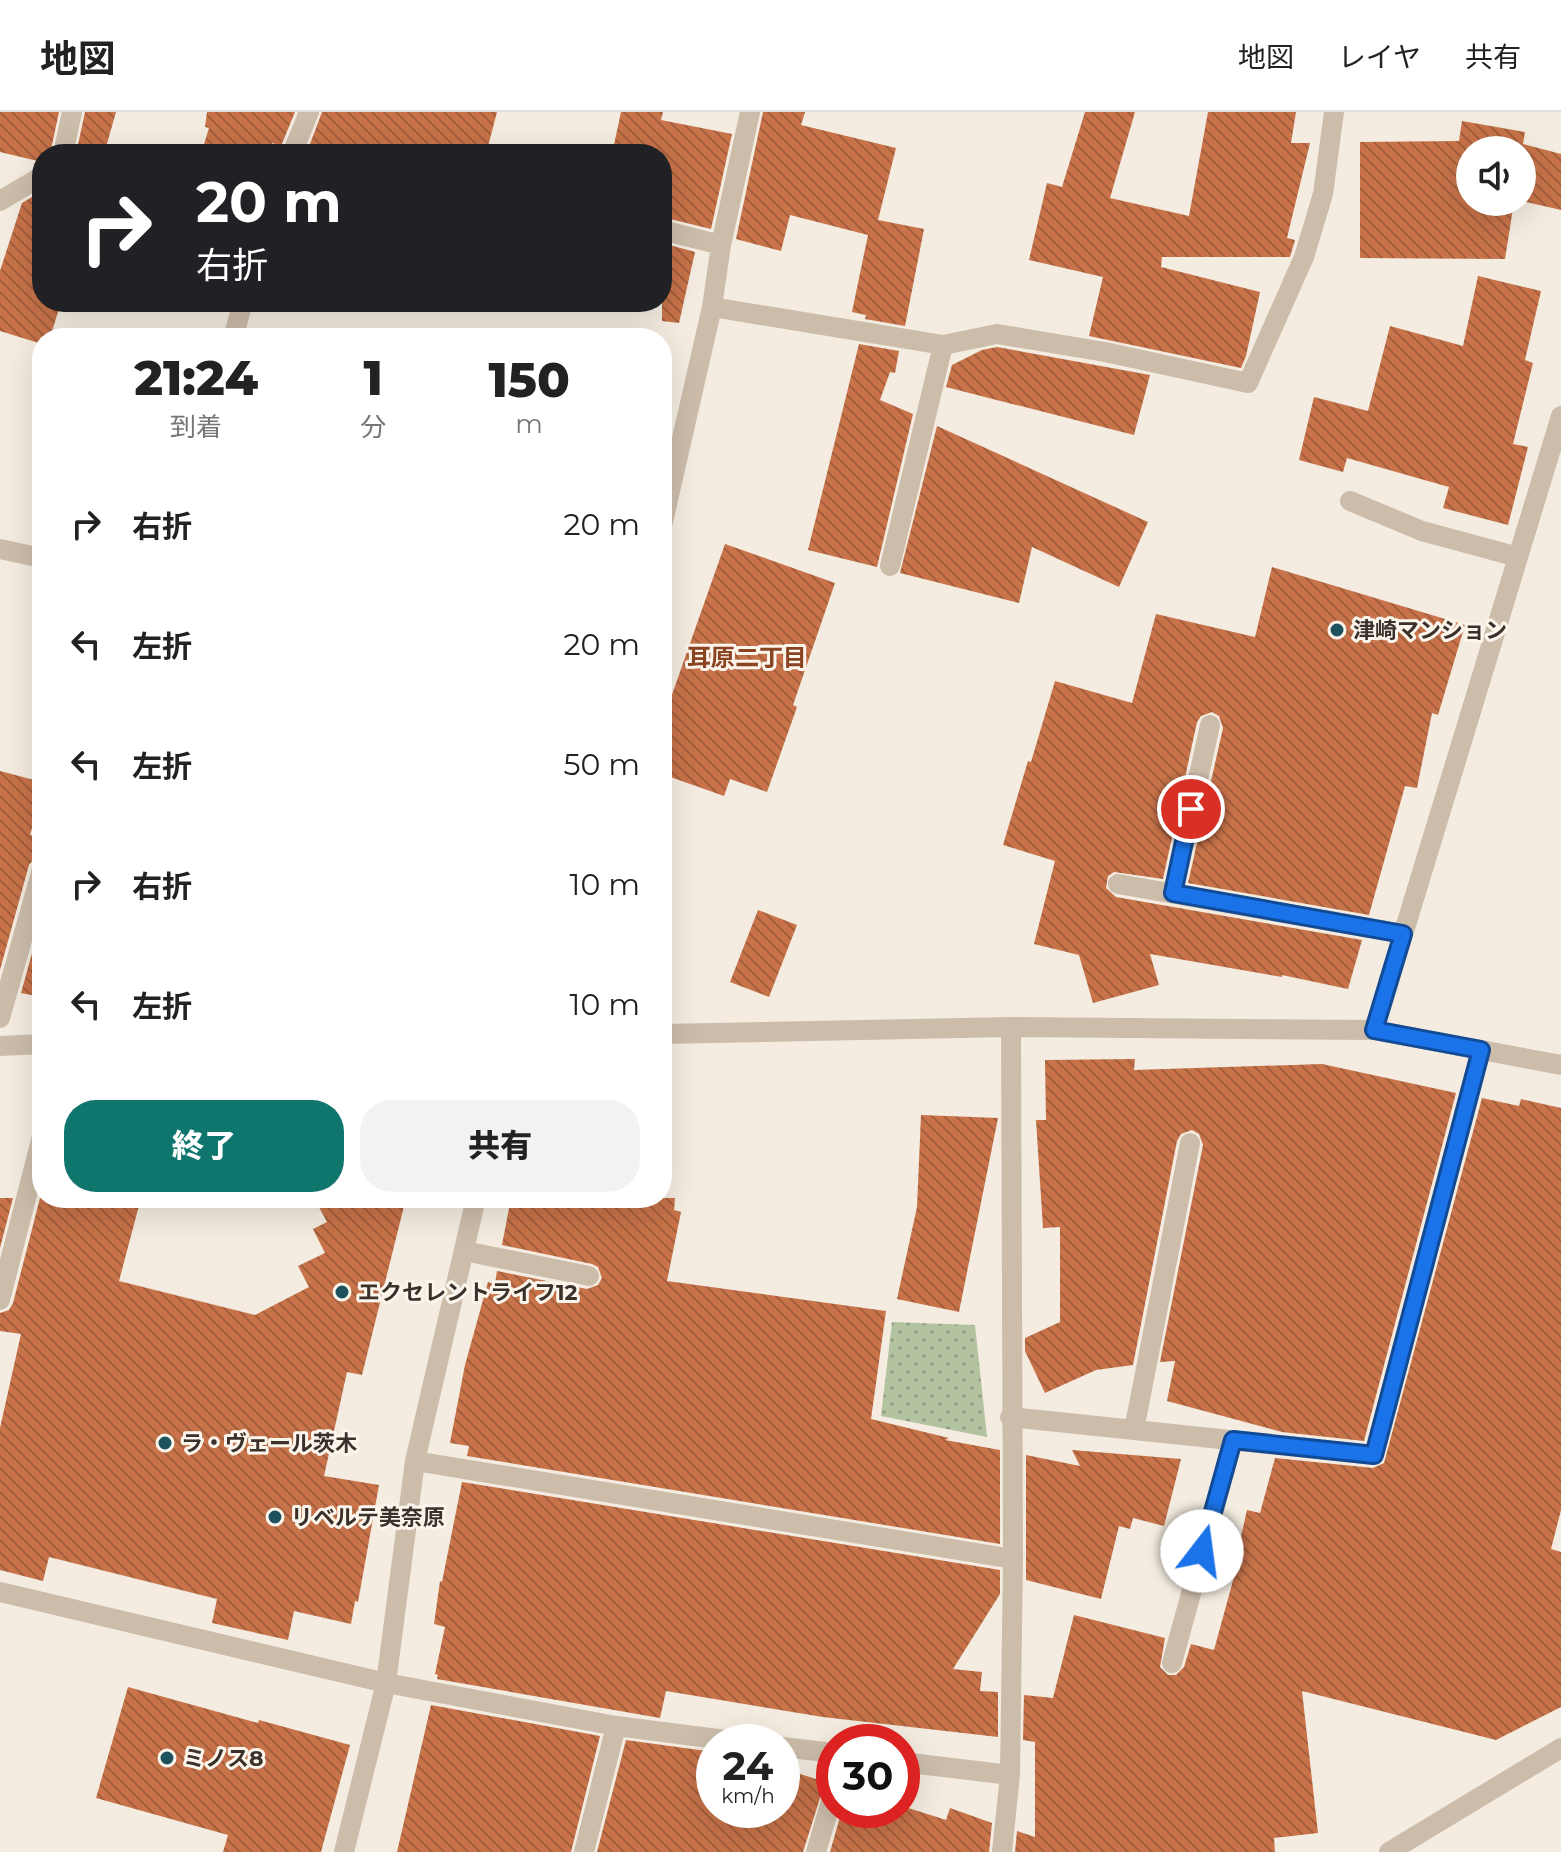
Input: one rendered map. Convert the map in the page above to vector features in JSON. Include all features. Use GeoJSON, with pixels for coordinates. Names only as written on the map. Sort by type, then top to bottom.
{"type":"FeatureCollection","features":[{"type":"Feature","properties":{"kind":"street"},"geometry":{"type":"LineString","coordinates":[[65,144],[72,112]]}},
{"type":"Feature","properties":{"kind":"street"},"geometry":{"type":"LineString","coordinates":[[296,144],[309,112]]}},
{"type":"Feature","properties":{"kind":"street"},"geometry":{"type":"LineString","coordinates":[[672,482],[712,307],[721,245],[750,112]]}},
{"type":"Feature","properties":{"kind":"street"},"geometry":{"type":"LineString","coordinates":[[712,307],[943,345],[997,334],[1105,352],[1248,383],[1304,257],[1323,194],[1334,112]]}},
{"type":"Feature","properties":{"kind":"street"},"geometry":{"type":"LineString","coordinates":[[0,201],[32,182]]}},
{"type":"Feature","properties":{"kind":"street"},"geometry":{"type":"LineString","coordinates":[[672,233],[721,245]]}},
{"type":"Feature","properties":{"kind":"street"},"geometry":{"type":"LineString","coordinates":[[890,566],[943,345]]}},
{"type":"Feature","properties":{"kind":"street"},"geometry":{"type":"LineString","coordinates":[[1374,1030],[1561,416]]}},
{"type":"Feature","properties":{"kind":"street"},"geometry":{"type":"LineString","coordinates":[[1350,501],[1422,531],[1518,557]]}},
{"type":"Feature","properties":{"kind":"street"},"geometry":{"type":"LineString","coordinates":[[0,549],[32,556]]}},
{"type":"Feature","properties":{"kind":"street"},"geometry":{"type":"LineString","coordinates":[[1173,893],[1210,725]]}},
{"type":"Feature","properties":{"kind":"street"},"geometry":{"type":"LineString","coordinates":[[1118,884],[1403,934]]}},
{"type":"Feature","properties":{"kind":"street"},"geometry":{"type":"LineString","coordinates":[[0,1018],[32,904]]}},
{"type":"Feature","properties":{"kind":"street"},"geometry":{"type":"LineString","coordinates":[[1002,1852],[1010,1775],[1013,1559],[1010,1417],[1011,1027]]}},
{"type":"Feature","properties":{"kind":"street"},"geometry":{"type":"LineString","coordinates":[[672,1034],[1011,1027],[1374,1030],[1561,1065]]}},
{"type":"Feature","properties":{"kind":"street"},"geometry":{"type":"LineString","coordinates":[[0,1046],[32,1044]]}},
{"type":"Feature","properties":{"kind":"street"},"geometry":{"type":"LineString","coordinates":[[1010,1417],[1374,1455],[1481,1050]]}},
{"type":"Feature","properties":{"kind":"street"},"geometry":{"type":"LineString","coordinates":[[1134,1430],[1190,1143]]}},
{"type":"Feature","properties":{"kind":"street"},"geometry":{"type":"LineString","coordinates":[[0,1300],[32,1175]]}},
{"type":"Feature","properties":{"kind":"street"},"geometry":{"type":"LineString","coordinates":[[344,1852],[386,1683],[415,1461],[474,1208]]}},
{"type":"Feature","properties":{"kind":"street"},"geometry":{"type":"LineString","coordinates":[[464,1251],[589,1276]]}},
{"type":"Feature","properties":{"kind":"street"},"geometry":{"type":"LineString","coordinates":[[1172,1663],[1233,1440]]}},
{"type":"Feature","properties":{"kind":"street"},"geometry":{"type":"LineString","coordinates":[[415,1461],[1013,1559]]}},
{"type":"Feature","properties":{"kind":"street"},"geometry":{"type":"LineString","coordinates":[[0,1592],[386,1683],[616,1726],[696,1736]]}},
{"type":"Feature","properties":{"kind":"street"},"geometry":{"type":"LineString","coordinates":[[584,1852],[616,1726]]}},
{"type":"Feature","properties":{"kind":"street"},"geometry":{"type":"LineString","coordinates":[[1389,1852],[1561,1748]]}},
{"type":"Feature","properties":{"kind":"street"},"geometry":{"type":"LineString","coordinates":[[920,1764],[1010,1775]]}},
{"type":"Feature","properties":{"kind":"street"},"geometry":{"type":"LineString","coordinates":[[816,1852],[823,1828]]}},
{"type":"Feature","properties":{"kind":"green space"},"geometry":{"type":"Polygon","coordinates":[[[892,1322],[975,1325],[987,1437],[881,1416],[892,1322]]]}},
{"type":"Feature","properties":{"kind":"building"},"geometry":{"type":"Polygon","coordinates":[[[0,112],[59,112],[52,144],[32,144],[32,160],[0,152],[0,112]]]}},
{"type":"Feature","properties":{"kind":"building"},"geometry":{"type":"Polygon","coordinates":[[[85,112],[116,112],[107,144],[78,144],[85,112]]]}},
{"type":"Feature","properties":{"kind":"building"},"geometry":{"type":"Polygon","coordinates":[[[207,112],[295,112],[282,144],[204,144],[209,128],[205,127],[207,112]]]}},
{"type":"Feature","properties":{"kind":"building"},"geometry":{"type":"Polygon","coordinates":[[[322,112],[497,112],[489,144],[310,144],[322,112]]]}},
{"type":"Feature","properties":{"kind":"building"},"geometry":{"type":"Polygon","coordinates":[[[621,112],[663,112],[661,120],[732,134],[711,229],[672,219],[672,144],[614,144],[621,112]]]}},
{"type":"Feature","properties":{"kind":"building"},"geometry":{"type":"Polygon","coordinates":[[[763,112],[805,112],[801,125],[896,148],[878,220],[924,229],[905,326],[865,319],[866,315],[852,312],[868,235],[790,215],[781,251],[736,239],[763,112]]]}},
{"type":"Feature","properties":{"kind":"building"},"geometry":{"type":"Polygon","coordinates":[[[1085,112],[1135,112],[1110,198],[1189,216],[1208,112],[1296,112],[1291,143],[1310,143],[1287,238],[1295,240],[1290,257],[1162,257],[1161,267],[1260,292],[1241,368],[1089,336],[1103,277],[1029,260],[1047,183],[1062,187],[1085,112]]]}},
{"type":"Feature","properties":{"kind":"building"},"geometry":{"type":"Polygon","coordinates":[[[1462,121],[1525,132],[1524,136],[1460,136],[1462,121]]]}},
{"type":"Feature","properties":{"kind":"building"},"geometry":{"type":"Polygon","coordinates":[[[1456,141],[1456,216],[1512,216],[1505,259],[1360,258],[1360,142],[1456,141]]]}},
{"type":"Feature","properties":{"kind":"building"},"geometry":{"type":"Polygon","coordinates":[[[1536,147],[1561,154],[1561,210],[1536,204],[1536,147]]]}},
{"type":"Feature","properties":{"kind":"building"},"geometry":{"type":"Polygon","coordinates":[[[32,197],[32,312],[58,312],[53,328],[32,328],[32,341],[0,331],[0,271],[22,203],[32,197]]]}},
{"type":"Feature","properties":{"kind":"building"},"geometry":{"type":"Polygon","coordinates":[[[672,246],[695,252],[679,323],[662,321],[662,312],[672,312],[672,246]]]}},
{"type":"Feature","properties":{"kind":"building"},"geometry":{"type":"Polygon","coordinates":[[[1478,276],[1541,291],[1525,360],[1533,363],[1513,444],[1528,447],[1508,525],[1443,508],[1449,487],[1347,458],[1343,472],[1299,460],[1314,397],[1368,411],[1390,326],[1463,346],[1478,276]]]}},
{"type":"Feature","properties":{"kind":"building"},"geometry":{"type":"Polygon","coordinates":[[[859,344],[899,351],[895,373],[890,372],[880,400],[913,414],[877,567],[808,550],[859,344]]]}},
{"type":"Feature","properties":{"kind":"building"},"geometry":{"type":"Polygon","coordinates":[[[997,347],[1150,375],[1134,435],[946,387],[952,365],[982,350],[997,347]]]}},
{"type":"Feature","properties":{"kind":"building"},"geometry":{"type":"Polygon","coordinates":[[[937,426],[1148,522],[1119,587],[1032,547],[1019,603],[900,573],[937,426]]]}},
{"type":"Feature","properties":{"kind":"building"},"geometry":{"type":"Polygon","coordinates":[[[725,544],[835,583],[767,792],[730,779],[724,796],[672,778],[672,695],[725,544]]]}},
{"type":"Feature","properties":{"kind":"building"},"geometry":{"type":"Polygon","coordinates":[[[1272,567],[1465,625],[1438,715],[1432,713],[1417,788],[1405,786],[1369,915],[1188,883],[1223,728],[1219,716],[1212,712],[1201,716],[1197,722],[1163,879],[1114,872],[1108,876],[1106,888],[1116,897],[1362,940],[1348,989],[1150,954],[1159,985],[1093,1003],[1079,955],[1034,944],[1055,861],[1003,845],[1055,681],[1132,703],[1156,614],[1255,637],[1272,567]]]}},
{"type":"Feature","properties":{"kind":"building"},"geometry":{"type":"Polygon","coordinates":[[[0,771],[32,779],[32,861],[0,970],[0,771]]]}},
{"type":"Feature","properties":{"kind":"building"},"geometry":{"type":"Polygon","coordinates":[[[758,910],[797,925],[769,997],[730,982],[758,910]]]}},
{"type":"Feature","properties":{"kind":"building"},"geometry":{"type":"Polygon","coordinates":[[[32,953],[32,995],[21,993],[32,953]]]}},
{"type":"Feature","properties":{"kind":"building"},"geometry":{"type":"Polygon","coordinates":[[[1135,1059],[1134,1070],[1322,1064],[1456,1093],[1364,1441],[1282,1432],[1167,1401],[1175,1361],[1160,1362],[1203,1145],[1199,1134],[1192,1130],[1181,1134],[1177,1141],[1133,1365],[1096,1370],[1045,1393],[1025,1351],[1025,1338],[1060,1322],[1060,1227],[1043,1228],[1036,1120],[1046,1120],[1045,1060],[1135,1059]]]}},
{"type":"Feature","properties":{"kind":"building"},"geometry":{"type":"Polygon","coordinates":[[[1482,1098],[1519,1106],[1521,1099],[1561,1108],[1561,1510],[1551,1549],[1561,1552],[1561,1707],[1496,1740],[1302,1691],[1318,1833],[1274,1838],[1275,1852],[1015,1852],[1017,1831],[1035,1837],[1035,1742],[1023,1740],[1024,1695],[1053,1698],[1074,1615],[1165,1638],[1160,1667],[1168,1675],[1176,1675],[1184,1667],[1191,1644],[1214,1650],[1240,1555],[1237,1554],[1247,1510],[1260,1513],[1275,1458],[1373,1468],[1384,1463],[1482,1098]]]}},
{"type":"Feature","properties":{"kind":"building"},"geometry":{"type":"Polygon","coordinates":[[[921,1115],[998,1118],[959,1312],[897,1299],[917,1207],[921,1115]]]}},
{"type":"Feature","properties":{"kind":"building"},"geometry":{"type":"Polygon","coordinates":[[[0,1198],[13,1198],[0,1248],[0,1198]]]}},
{"type":"Feature","properties":{"kind":"building"},"geometry":{"type":"Polygon","coordinates":[[[672,1198],[675,1198],[674,1210],[681,1212],[667,1281],[886,1311],[871,1419],[949,1438],[945,1440],[1000,1450],[1000,1544],[467,1456],[469,1446],[450,1443],[465,1365],[488,1282],[495,1284],[497,1271],[587,1289],[598,1285],[602,1278],[598,1267],[592,1264],[502,1245],[509,1208],[672,1208],[672,1198]]]}},
{"type":"Feature","properties":{"kind":"building"},"geometry":{"type":"Polygon","coordinates":[[[37,1208],[138,1208],[119,1281],[255,1315],[309,1287],[298,1266],[325,1253],[313,1229],[327,1222],[319,1208],[404,1208],[362,1375],[347,1372],[324,1476],[379,1485],[358,1602],[355,1601],[351,1624],[294,1611],[288,1640],[212,1623],[217,1599],[49,1557],[43,1581],[0,1570],[0,1428],[21,1334],[0,1331],[0,1313],[9,1310],[37,1208]]]}},
{"type":"Feature","properties":{"kind":"building"},"geometry":{"type":"Polygon","coordinates":[[[1072,1450],[1181,1459],[1164,1526],[1133,1518],[1130,1529],[1119,1526],[1101,1599],[1026,1580],[1026,1455],[1080,1466],[1072,1450]]]}},
{"type":"Feature","properties":{"kind":"building"},"geometry":{"type":"Polygon","coordinates":[[[462,1482],[1000,1570],[1000,1594],[953,1669],[982,1672],[980,1691],[998,1692],[998,1737],[920,1728],[920,1724],[884,1724],[823,1717],[666,1691],[660,1718],[437,1679],[438,1675],[435,1674],[445,1627],[434,1624],[462,1482]]]}},
{"type":"Feature","properties":{"kind":"building"},"geometry":{"type":"Polygon","coordinates":[[[128,1687],[350,1745],[321,1852],[223,1852],[228,1835],[96,1798],[128,1687]]]}},
{"type":"Feature","properties":{"kind":"building"},"geometry":{"type":"Polygon","coordinates":[[[431,1705],[600,1736],[571,1852],[397,1852],[431,1705]]]}},
{"type":"Feature","properties":{"kind":"building"},"geometry":{"type":"Polygon","coordinates":[[[626,1740],[696,1750],[696,1828],[800,1828],[800,1774],[816,1779],[816,1811],[803,1852],[597,1852],[626,1740]]]}},
{"type":"Feature","properties":{"kind":"building"},"geometry":{"type":"Polygon","coordinates":[[[950,1808],[992,1823],[989,1852],[830,1852],[837,1828],[920,1828],[920,1812],[946,1820],[950,1808]]]}},
{"type":"Feature","properties":{"kind":"place","name":"津崎マンション"},"geometry":{"type":"Point","coordinates":[1337,630]}},
{"type":"Feature","properties":{"kind":"place","name":"エクセレントライフ12"},"geometry":{"type":"Point","coordinates":[342,1292]}},
{"type":"Feature","properties":{"kind":"place","name":"ラ・ヴェール茨木"},"geometry":{"type":"Point","coordinates":[165,1443]}},
{"type":"Feature","properties":{"kind":"place","name":"リベルテ美奈原"},"geometry":{"type":"Point","coordinates":[275,1517]}},
{"type":"Feature","properties":{"kind":"place","name":"ミノス8"},"geometry":{"type":"Point","coordinates":[167,1758]}},
{"type":"Feature","properties":{"kind":"district","name":"耳原二丁目"},"geometry":{"type":"Point","coordinates":[747,658]}},
{"type":"Feature","properties":{"kind":"route"},"geometry":{"type":"LineString","coordinates":[[1191,809],[1173,893],[1403,934],[1374,1030],[1481,1050],[1374,1455],[1233,1440],[1202,1551]]}}]}
